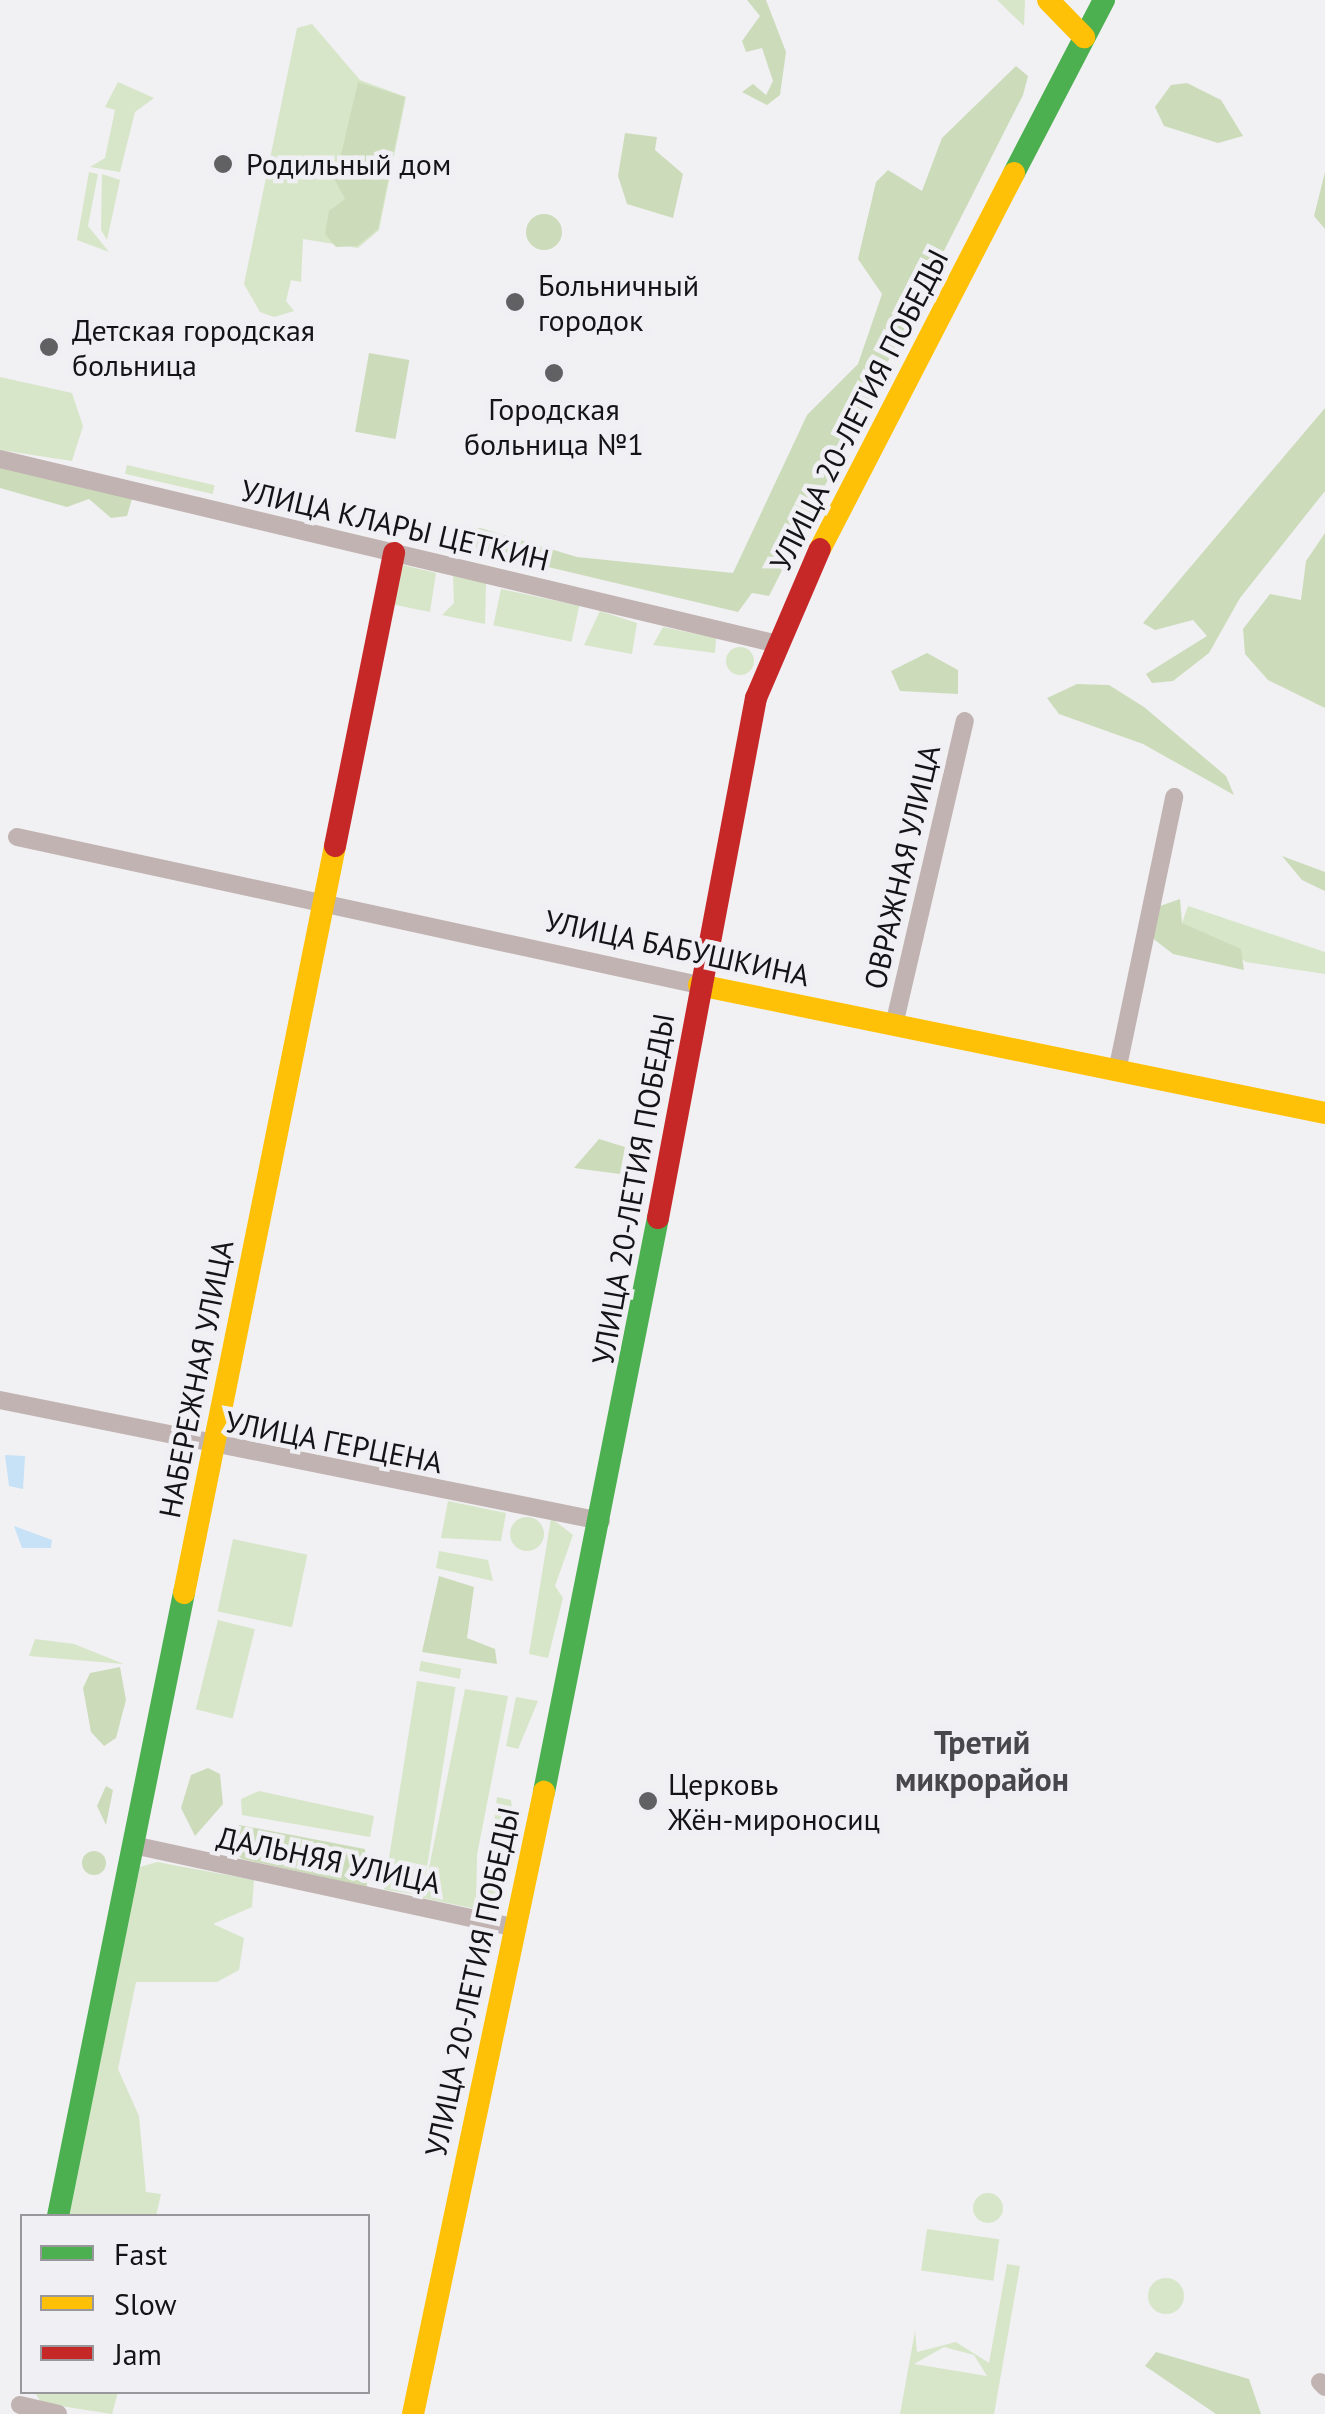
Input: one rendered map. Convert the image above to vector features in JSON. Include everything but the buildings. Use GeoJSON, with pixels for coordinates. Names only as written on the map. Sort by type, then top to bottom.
{"type":"FeatureCollection","features":[{"type":"Feature","properties":{"kind":"street"},"geometry":{"type":"LineString","coordinates":[[1048,0],[1084,36]]}},
{"type":"Feature","properties":{"kind":"street","name":"УЛИЦА 20-ЛЕТИЯ ПОБЕДЫ"},"geometry":{"type":"LineString","coordinates":[[412,2414],[601,1520],[756,698],[778,644],[1104,0]]}},
{"type":"Feature","properties":{"kind":"street","name":"УЛИЦА КЛАРЫ ЦЕТКИН"},"geometry":{"type":"LineString","coordinates":[[0,459],[778,644]]}},
{"type":"Feature","properties":{"kind":"street","name":"НАБЕРЕЖНАЯ УЛИЦА"},"geometry":{"type":"LineString","coordinates":[[58,2214],[394,553]]}},
{"type":"Feature","properties":{"kind":"street","name":"ОВРАЖНАЯ УЛИЦА"},"geometry":{"type":"LineString","coordinates":[[894,1026],[965,720]]}},
{"type":"Feature","properties":{"kind":"street"},"geometry":{"type":"LineString","coordinates":[[1117,1071],[1174,796]]}},
{"type":"Feature","properties":{"kind":"street","name":"УЛИЦА БАБУШКИНА"},"geometry":{"type":"LineString","coordinates":[[17,837],[324,899],[699,985],[1325,1113]]}},
{"type":"Feature","properties":{"kind":"street","name":"УЛИЦА ГЕРЦЕНА"},"geometry":{"type":"LineString","coordinates":[[0,1400],[213,1448],[601,1520]]}},
{"type":"Feature","properties":{"kind":"street","name":"ДАЛЬНЯЯ УЛИЦА"},"geometry":{"type":"LineString","coordinates":[[133,1845],[513,1927]]}},
{"type":"Feature","properties":{"kind":"street"},"geometry":{"type":"LineString","coordinates":[[20,2404],[58,2414]]}},
{"type":"Feature","properties":{"kind":"green space"},"geometry":{"type":"Polygon","coordinates":[[[747,0],[766,0],[786,52],[780,95],[767,105],[742,92],[753,84],[766,95],[773,81],[762,48],[746,52],[742,41],[760,16],[747,0]]]}},
{"type":"Feature","properties":{"kind":"green space"},"geometry":{"type":"Polygon","coordinates":[[[997,0],[1025,0],[1024,26],[997,0]]]}},
{"type":"Feature","properties":{"kind":"green space"},"geometry":{"type":"Polygon","coordinates":[[[312,24],[360,80],[406,97],[379,230],[358,248],[303,239],[301,282],[291,280],[286,301],[294,311],[274,317],[260,312],[244,284],[297,28],[312,24]]]}},
{"type":"Feature","properties":{"kind":"green space"},"geometry":{"type":"Polygon","coordinates":[[[1016,66],[1028,76],[1023,95],[769,596],[752,593],[738,612],[460,546],[464,533],[480,528],[577,557],[733,573],[807,415],[858,364],[882,294],[858,259],[876,182],[888,170],[922,191],[942,138],[1016,66]]]}},
{"type":"Feature","properties":{"kind":"green space"},"geometry":{"type":"Polygon","coordinates":[[[118,82],[154,98],[135,112],[120,172],[90,167],[105,158],[115,110],[105,107],[118,82]]]}},
{"type":"Feature","properties":{"kind":"green space"},"geometry":{"type":"Polygon","coordinates":[[[358,82],[405,97],[378,229],[357,246],[336,247],[325,234],[329,211],[345,199],[335,180],[358,82]]]}},
{"type":"Feature","properties":{"kind":"green space"},"geometry":{"type":"Polygon","coordinates":[[[1187,83],[1221,100],[1243,136],[1218,143],[1164,126],[1155,107],[1171,85],[1187,83]]]}},
{"type":"Feature","properties":{"kind":"green space"},"geometry":{"type":"Polygon","coordinates":[[[625,133],[657,137],[655,150],[683,174],[673,218],[627,204],[618,176],[625,133]]]}},
{"type":"Feature","properties":{"kind":"green space"},"geometry":{"type":"Polygon","coordinates":[[[89,172],[98,174],[88,226],[109,252],[77,240],[89,172]]]}},
{"type":"Feature","properties":{"kind":"green space"},"geometry":{"type":"Polygon","coordinates":[[[1325,172],[1325,229],[1314,216],[1325,172]]]}},
{"type":"Feature","properties":{"kind":"green space"},"geometry":{"type":"Polygon","coordinates":[[[102,174],[120,180],[107,240],[101,230],[102,174]]]}},
{"type":"Feature","properties":{"kind":"green space"},"geometry":{"type":"Polygon","coordinates":[[[544,214],[557,219],[562,232],[557,245],[544,250],[531,245],[526,232],[531,219],[544,214]]]}},
{"type":"Feature","properties":{"kind":"green space"},"geometry":{"type":"Polygon","coordinates":[[[369,353],[409,360],[395,439],[355,432],[369,353]]]}},
{"type":"Feature","properties":{"kind":"green space"},"geometry":{"type":"Polygon","coordinates":[[[0,377],[72,393],[83,426],[72,461],[0,450],[0,377]]]}},
{"type":"Feature","properties":{"kind":"green space"},"geometry":{"type":"Polygon","coordinates":[[[1325,408],[1325,491],[1240,598],[1209,653],[1173,681],[1152,683],[1146,674],[1207,636],[1193,620],[1155,630],[1143,623],[1325,408]]]}},
{"type":"Feature","properties":{"kind":"green space"},"geometry":{"type":"Polygon","coordinates":[[[127,465],[215,485],[213,494],[125,474],[127,465]]]}},
{"type":"Feature","properties":{"kind":"green space"},"geometry":{"type":"Polygon","coordinates":[[[0,467],[132,499],[127,516],[111,518],[89,499],[67,507],[0,488],[0,467]]]}},
{"type":"Feature","properties":{"kind":"green space"},"geometry":{"type":"Polygon","coordinates":[[[1325,533],[1325,708],[1268,680],[1245,654],[1243,629],[1270,594],[1301,600],[1306,561],[1325,533]]]}},
{"type":"Feature","properties":{"kind":"green space"},"geometry":{"type":"Polygon","coordinates":[[[403,565],[436,573],[430,612],[391,604],[403,565]]]}},
{"type":"Feature","properties":{"kind":"green space"},"geometry":{"type":"Polygon","coordinates":[[[453,576],[486,583],[485,624],[442,615],[454,603],[453,576]]]}},
{"type":"Feature","properties":{"kind":"green space"},"geometry":{"type":"Polygon","coordinates":[[[501,589],[579,606],[572,642],[493,625],[501,589]]]}},
{"type":"Feature","properties":{"kind":"green space"},"geometry":{"type":"Polygon","coordinates":[[[600,611],[637,623],[632,654],[584,645],[600,611]]]}},
{"type":"Feature","properties":{"kind":"green space"},"geometry":{"type":"Polygon","coordinates":[[[663,627],[716,638],[715,653],[653,645],[663,627]]]}},
{"type":"Feature","properties":{"kind":"green space"},"geometry":{"type":"Polygon","coordinates":[[[740,647],[750,651],[754,661],[750,671],[740,675],[730,671],[726,661],[730,651],[740,647]]]}},
{"type":"Feature","properties":{"kind":"green space"},"geometry":{"type":"Polygon","coordinates":[[[927,653],[958,670],[958,694],[900,691],[891,671],[927,653]]]}},
{"type":"Feature","properties":{"kind":"green space"},"geometry":{"type":"Polygon","coordinates":[[[1077,684],[1109,685],[1144,707],[1226,776],[1234,795],[1143,744],[1059,714],[1047,698],[1077,684]]]}},
{"type":"Feature","properties":{"kind":"green space"},"geometry":{"type":"Polygon","coordinates":[[[1282,856],[1325,872],[1325,891],[1302,880],[1282,856]]]}},
{"type":"Feature","properties":{"kind":"green space"},"geometry":{"type":"Polygon","coordinates":[[[1180,899],[1182,923],[1241,949],[1244,970],[1173,954],[1151,937],[1160,906],[1180,899]]]}},
{"type":"Feature","properties":{"kind":"green space"},"geometry":{"type":"Polygon","coordinates":[[[1188,906],[1325,952],[1325,974],[1246,962],[1182,923],[1188,906]]]}},
{"type":"Feature","properties":{"kind":"green space"},"geometry":{"type":"Polygon","coordinates":[[[599,1139],[625,1147],[620,1174],[574,1168],[599,1139]]]}},
{"type":"Feature","properties":{"kind":"green space"},"geometry":{"type":"Polygon","coordinates":[[[448,1501],[506,1513],[501,1541],[441,1538],[448,1501]]]}},
{"type":"Feature","properties":{"kind":"green space"},"geometry":{"type":"Polygon","coordinates":[[[527,1517],[539,1522],[544,1534],[539,1546],[527,1551],[515,1546],[510,1534],[515,1522],[527,1517]]]}},
{"type":"Feature","properties":{"kind":"green space"},"geometry":{"type":"Polygon","coordinates":[[[551,1518],[573,1535],[555,1586],[563,1598],[548,1658],[529,1654],[551,1518]]]}},
{"type":"Feature","properties":{"kind":"green space"},"geometry":{"type":"Polygon","coordinates":[[[233,1539],[307,1555],[292,1627],[218,1611],[233,1539]]]}},
{"type":"Feature","properties":{"kind":"green space"},"geometry":{"type":"Polygon","coordinates":[[[439,1551],[488,1560],[493,1581],[436,1568],[439,1551]]]}},
{"type":"Feature","properties":{"kind":"green space"},"geometry":{"type":"Polygon","coordinates":[[[439,1576],[474,1587],[467,1638],[495,1649],[497,1664],[422,1652],[439,1576]]]}},
{"type":"Feature","properties":{"kind":"green space"},"geometry":{"type":"Polygon","coordinates":[[[218,1620],[255,1629],[233,1718],[196,1709],[218,1620]]]}},
{"type":"Feature","properties":{"kind":"green space"},"geometry":{"type":"Polygon","coordinates":[[[35,1639],[74,1644],[124,1664],[29,1656],[35,1639]]]}},
{"type":"Feature","properties":{"kind":"green space"},"geometry":{"type":"Polygon","coordinates":[[[421,1661],[461,1669],[459,1679],[419,1671],[421,1661]]]}},
{"type":"Feature","properties":{"kind":"green space"},"geometry":{"type":"Polygon","coordinates":[[[120,1667],[126,1700],[116,1738],[104,1746],[91,1732],[83,1688],[90,1673],[120,1667]]]}},
{"type":"Feature","properties":{"kind":"green space"},"geometry":{"type":"Polygon","coordinates":[[[417,1681],[456,1687],[423,1896],[384,1889],[417,1681]]]}},
{"type":"Feature","properties":{"kind":"green space"},"geometry":{"type":"Polygon","coordinates":[[[465,1689],[508,1696],[477,1855],[476,1909],[423,1898],[465,1689]]]}},
{"type":"Feature","properties":{"kind":"green space"},"geometry":{"type":"Polygon","coordinates":[[[516,1697],[538,1701],[518,1749],[506,1746],[516,1697]]]}},
{"type":"Feature","properties":{"kind":"green space"},"geometry":{"type":"Polygon","coordinates":[[[208,1768],[220,1774],[223,1804],[195,1836],[181,1808],[191,1775],[208,1768]]]}},
{"type":"Feature","properties":{"kind":"green space"},"geometry":{"type":"Polygon","coordinates":[[[106,1786],[113,1790],[106,1825],[97,1806],[106,1786]]]}},
{"type":"Feature","properties":{"kind":"green space"},"geometry":{"type":"Polygon","coordinates":[[[259,1791],[374,1816],[370,1837],[242,1815],[241,1799],[259,1791]]]}},
{"type":"Feature","properties":{"kind":"green space"},"geometry":{"type":"Polygon","coordinates":[[[497,1797],[511,1800],[513,1819],[496,1899],[484,1908],[497,1797]]]}},
{"type":"Feature","properties":{"kind":"green space"},"geometry":{"type":"Polygon","coordinates":[[[239,1825],[365,1849],[367,1887],[242,1859],[232,1851],[239,1825]]]}},
{"type":"Feature","properties":{"kind":"green space"},"geometry":{"type":"Polygon","coordinates":[[[94,1851],[103,1854],[103,1872],[94,1875],[85,1872],[82,1863],[85,1854],[94,1851]]]}},
{"type":"Feature","properties":{"kind":"green space"},"geometry":{"type":"Polygon","coordinates":[[[157,1862],[254,1880],[252,1907],[213,1924],[244,1938],[239,1970],[217,1982],[136,1982],[118,2069],[139,2116],[146,2192],[161,2194],[156,2214],[68,2214],[140,1867],[157,1862]]]}},
{"type":"Feature","properties":{"kind":"green space"},"geometry":{"type":"Polygon","coordinates":[[[988,2193],[999,2197],[1003,2208],[999,2219],[988,2223],[977,2219],[973,2208],[977,2197],[988,2193]]]}},
{"type":"Feature","properties":{"kind":"green space"},"geometry":{"type":"Polygon","coordinates":[[[927,2229],[999,2239],[993,2281],[921,2271],[927,2229]]]}},
{"type":"Feature","properties":{"kind":"green space"},"geometry":{"type":"Polygon","coordinates":[[[1007,2264],[1020,2266],[994,2414],[900,2414],[915,2331],[917,2352],[956,2342],[989,2363],[1007,2264]],[[944,2347],[914,2364],[987,2376],[974,2355],[944,2347]]]}},
{"type":"Feature","properties":{"kind":"green space"},"geometry":{"type":"Polygon","coordinates":[[[1166,2278],[1179,2283],[1184,2296],[1179,2309],[1166,2314],[1153,2309],[1148,2296],[1153,2283],[1166,2278]]]}},
{"type":"Feature","properties":{"kind":"green space"},"geometry":{"type":"Polygon","coordinates":[[[1156,2352],[1249,2379],[1261,2414],[1216,2414],[1145,2366],[1156,2352]]]}},
{"type":"Feature","properties":{"kind":"green space"},"geometry":{"type":"Polygon","coordinates":[[[36,2394],[117,2394],[112,2414],[41,2403],[36,2394]]]}},
{"type":"Feature","properties":{"kind":"water"},"geometry":{"type":"Polygon","coordinates":[[[5,1455],[25,1456],[23,1489],[9,1486],[5,1455]]]}},
{"type":"Feature","properties":{"kind":"water"},"geometry":{"type":"Polygon","coordinates":[[[14,1526],[52,1540],[51,1548],[22,1548],[14,1526]]]}},
{"type":"Feature","properties":{"kind":"traffic: fast"},"geometry":{"type":"LineString","coordinates":[[1014,173],[1104,0]]}},
{"type":"Feature","properties":{"kind":"traffic: fast"},"geometry":{"type":"LineString","coordinates":[[544,1792],[658,1218]]}},
{"type":"Feature","properties":{"kind":"traffic: fast"},"geometry":{"type":"LineString","coordinates":[[58,2214],[184,1593]]}},
{"type":"Feature","properties":{"kind":"traffic: slow"},"geometry":{"type":"LineString","coordinates":[[1048,0],[1084,37]]}},
{"type":"Feature","properties":{"kind":"traffic: slow"},"geometry":{"type":"LineString","coordinates":[[820,549],[1014,173]]}},
{"type":"Feature","properties":{"kind":"traffic: slow"},"geometry":{"type":"LineString","coordinates":[[184,1593],[335,846]]}},
{"type":"Feature","properties":{"kind":"traffic: slow"},"geometry":{"type":"LineString","coordinates":[[699,985],[1325,1113]]}},
{"type":"Feature","properties":{"kind":"traffic: slow"},"geometry":{"type":"LineString","coordinates":[[413,2414],[544,1792]]}},
{"type":"Feature","properties":{"kind":"traffic: jam"},"geometry":{"type":"LineString","coordinates":[[658,1218],[756,698],[820,549]]}},
{"type":"Feature","properties":{"kind":"traffic: jam"},"geometry":{"type":"LineString","coordinates":[[335,846],[394,553]]}},
{"type":"Feature","properties":{"kind":"place","name":"Родильный дом"},"geometry":{"type":"Point","coordinates":[223,164]}},
{"type":"Feature","properties":{"kind":"place","name":"Больничный городок"},"geometry":{"type":"Point","coordinates":[515,302]}},
{"type":"Feature","properties":{"kind":"place","name":"Детская городская больница"},"geometry":{"type":"Point","coordinates":[49,347]}},
{"type":"Feature","properties":{"kind":"place","name":"Городская больница №1"},"geometry":{"type":"Point","coordinates":[554,373]}},
{"type":"Feature","properties":{"kind":"place","name":"Церковь Жён-мироносиц"},"geometry":{"type":"Point","coordinates":[648,1801]}},
{"type":"Feature","properties":{"kind":"district","name":"Третий микрорайон"},"geometry":{"type":"Point","coordinates":[982,1762]}}]}
